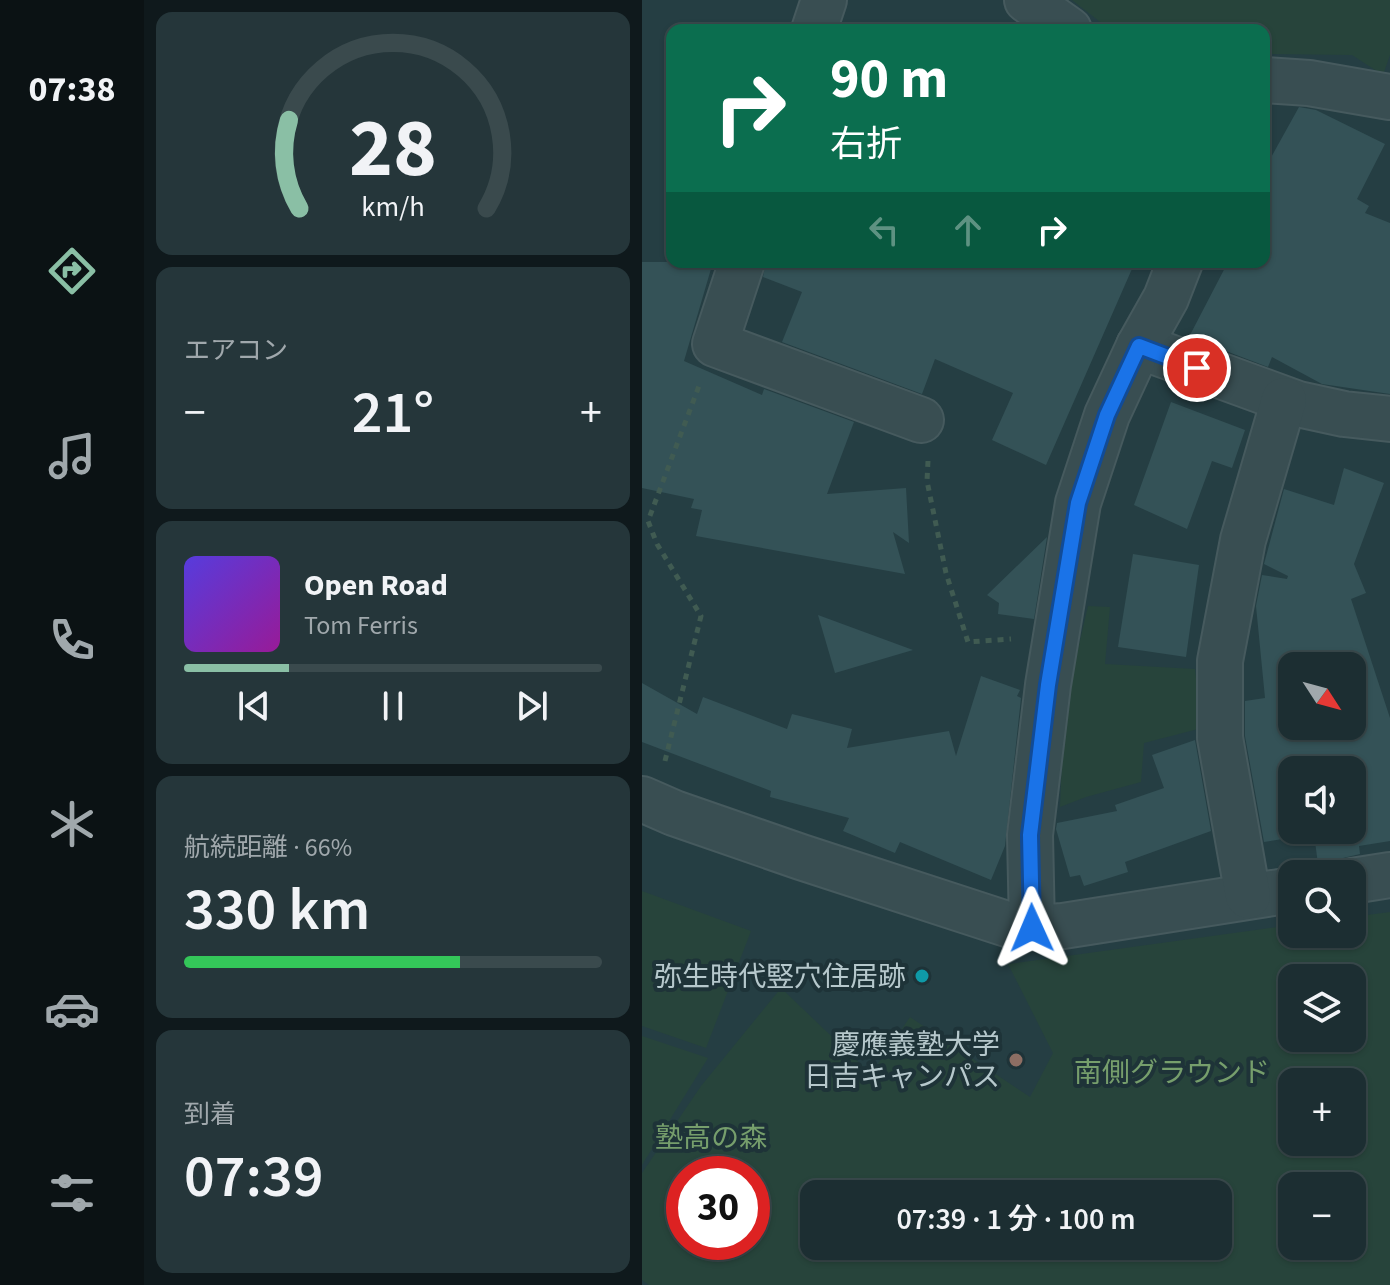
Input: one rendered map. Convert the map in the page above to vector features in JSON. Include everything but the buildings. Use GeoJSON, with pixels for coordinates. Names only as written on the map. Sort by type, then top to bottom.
{"type":"FeatureCollection","features":[{"type":"Feature","properties":{"kind":"street"},"geometry":{"type":"LineString","coordinates":[[816,24],[824,0]]}},
{"type":"Feature","properties":{"kind":"street"},"geometry":{"type":"LineString","coordinates":[[1027,0],[1061,24]]}},
{"type":"Feature","properties":{"kind":"street"},"geometry":{"type":"LineString","coordinates":[[1270,80],[1309,83],[1390,97]]}},
{"type":"Feature","properties":{"kind":"street"},"geometry":{"type":"LineString","coordinates":[[740,268],[715,344],[921,420]]}},
{"type":"Feature","properties":{"kind":"street"},"geometry":{"type":"LineString","coordinates":[[1032,928],[1030,835],[1048,685],[1078,503],[1107,415],[1139,346],[1166,298],[1178,268]]}},
{"type":"Feature","properties":{"kind":"street"},"geometry":{"type":"LineString","coordinates":[[1139,346],[1284,400],[1344,414],[1390,419]]}},
{"type":"Feature","properties":{"kind":"street"},"geometry":{"type":"LineString","coordinates":[[1248,896],[1220,738],[1220,661],[1243,540],[1284,400]]}},
{"type":"Feature","properties":{"kind":"street"},"geometry":{"type":"LineString","coordinates":[[644,800],[801,857],[1013,926],[1063,926],[1278,892]]}},
{"type":"Feature","properties":{"kind":"street"},"geometry":{"type":"LineString","coordinates":[[1366,879],[1390,875]]}},
{"type":"Feature","properties":{"kind":"path"},"geometry":{"type":"LineString","coordinates":[[644,800],[663,771],[701,616],[657,544],[648,521],[715,344]]}},
{"type":"Feature","properties":{"kind":"path"},"geometry":{"type":"LineString","coordinates":[[927,481],[946,573],[968,642],[1056,636]]}},
{"type":"Feature","properties":{"kind":"green space"},"geometry":{"type":"Polygon","coordinates":[[[1072,0],[1390,0],[1390,55],[1383,75],[1352,55],[1270,54],[1270,24],[1103,24],[1072,0]]]}},
{"type":"Feature","properties":{"kind":"green space"},"geometry":{"type":"Polygon","coordinates":[[[1088,606],[1110,607],[1105,664],[1195,669],[1202,728],[1144,743],[1141,782],[1060,807],[1064,709],[1088,606]]]}},
{"type":"Feature","properties":{"kind":"green space"},"geometry":{"type":"Polygon","coordinates":[[[642,891],[751,931],[706,1048],[642,1026],[642,891]]]}},
{"type":"Feature","properties":{"kind":"green space"},"geometry":{"type":"Polygon","coordinates":[[[1390,912],[1390,1285],[649,1285],[642,1280],[642,1173],[701,1086],[781,988],[871,1074],[910,1017],[1030,1097],[1053,1053],[1008,964],[1278,927],[1278,948],[1366,948],[1366,915],[1390,912]]]}},
{"type":"Feature","properties":{"kind":"green space"},"geometry":{"type":"Polygon","coordinates":[[[642,1036],[708,1058],[642,1165],[642,1036]]]}},
{"type":"Feature","properties":{"kind":"place","name":"弥生時代竪穴住居跡"},"geometry":{"type":"Point","coordinates":[922,976]}},
{"type":"Feature","properties":{"kind":"place","name":"慶應義塾大学 日吉キャンパス"},"geometry":{"type":"Point","coordinates":[1016,1060]}},
{"type":"Feature","properties":{"kind":"route"},"geometry":{"type":"LineString","coordinates":[[1032,928],[1030,835],[1048,685],[1078,503],[1107,415],[1139,346],[1197,368]]}},
{"type":"Feature","properties":{"kind":"park label","name":"南側グラウンド"},"geometry":{"type":"Point","coordinates":[1172,1072]}},
{"type":"Feature","properties":{"kind":"park label","name":"塾高の森"},"geometry":{"type":"Point","coordinates":[711,1137]}}]}
